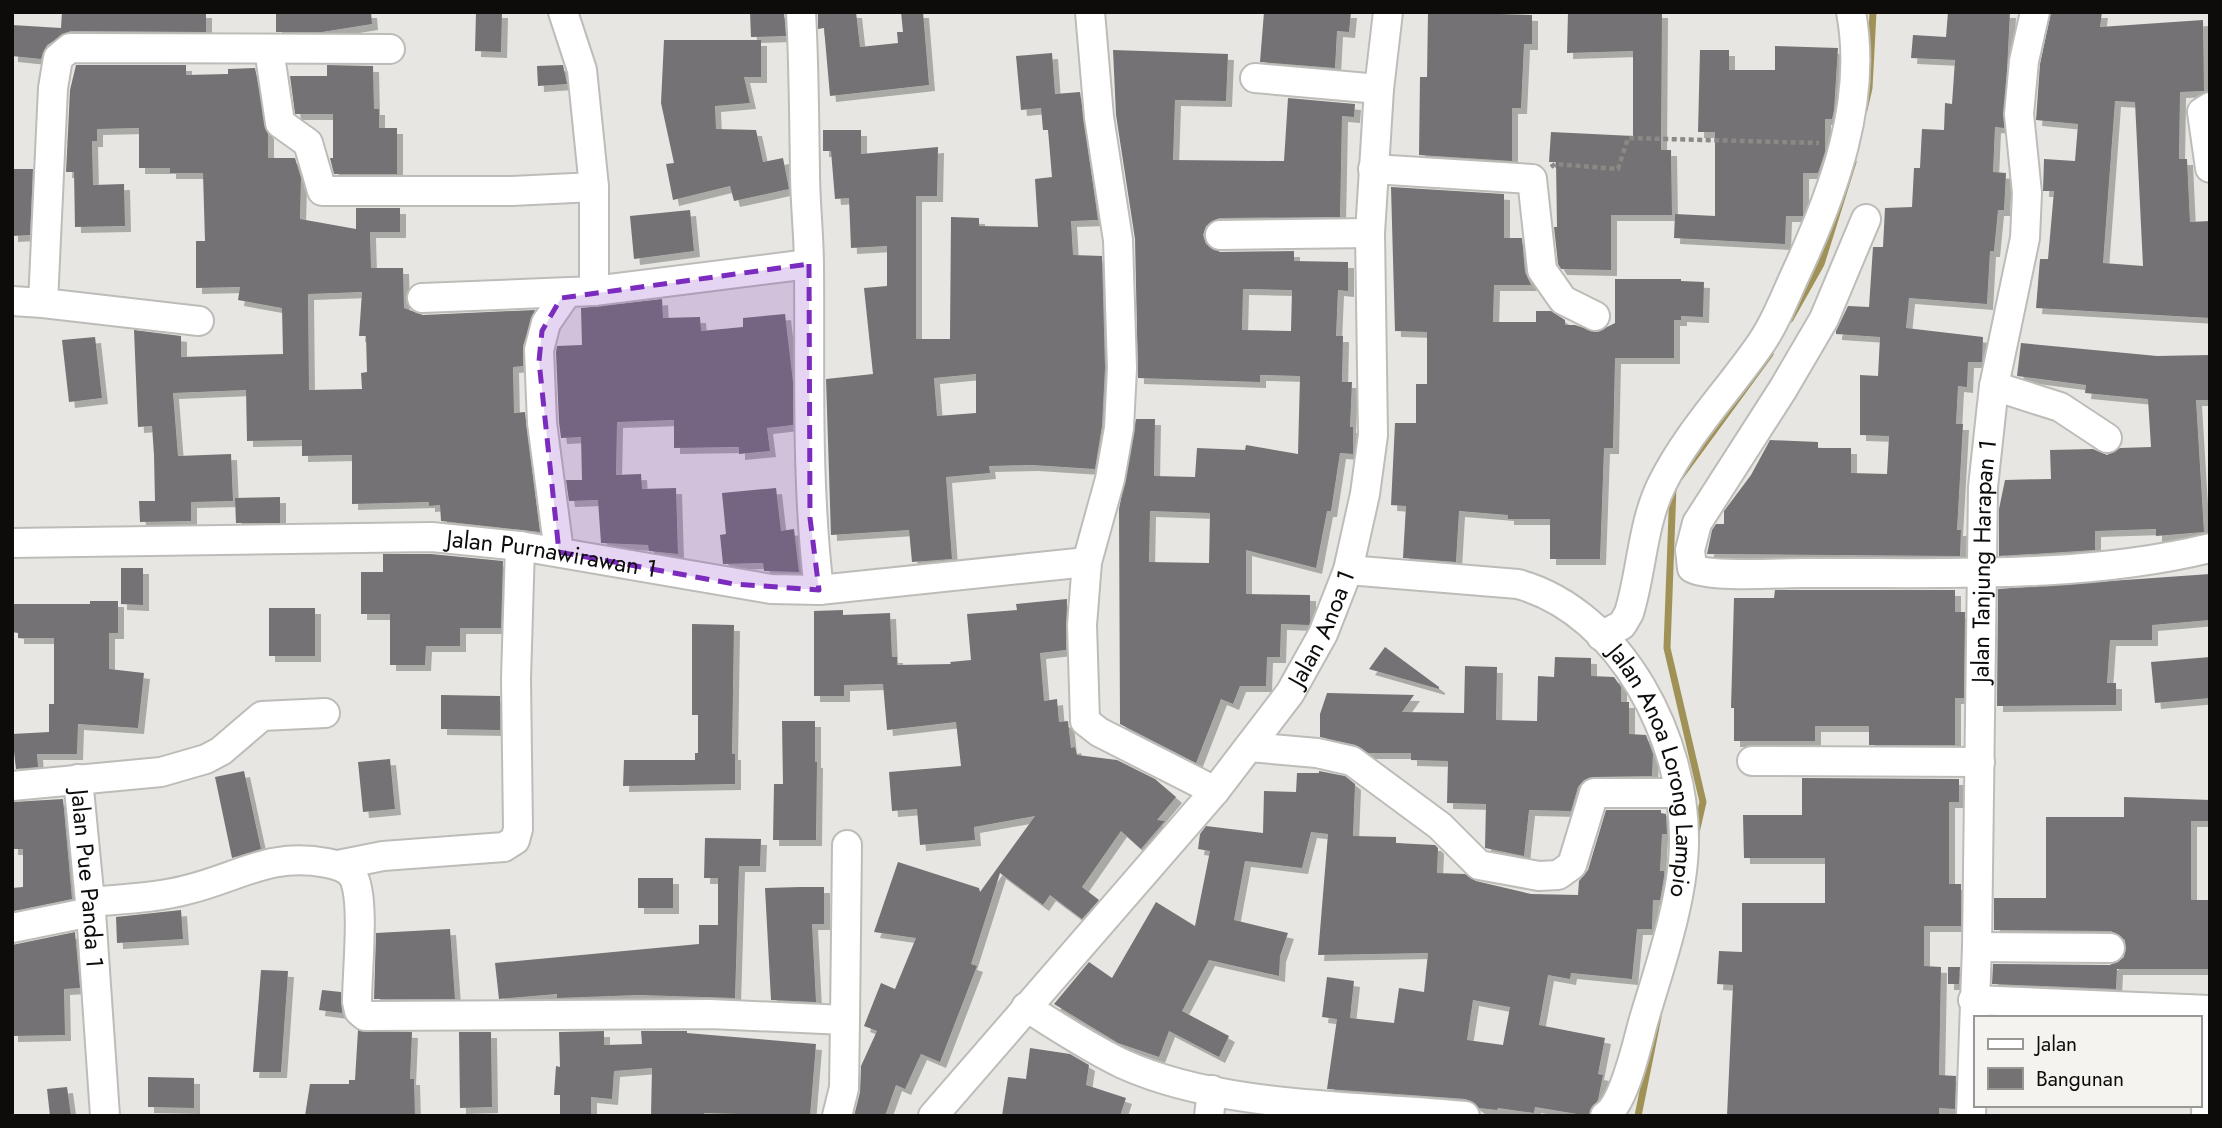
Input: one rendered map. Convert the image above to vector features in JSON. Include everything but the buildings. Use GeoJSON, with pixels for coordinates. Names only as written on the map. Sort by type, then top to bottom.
{"type":"FeatureCollection","features":[{"type":"Feature","properties":{"kind":"street"},"geometry":{"type":"LineString","coordinates":[[563,12],[582,70],[594,187],[594,290]]}},
{"type":"Feature","properties":{"kind":"street"},"geometry":{"type":"LineString","coordinates":[[801,12],[806,90],[810,518],[819,590]]}},
{"type":"Feature","properties":{"kind":"street"},"geometry":{"type":"LineString","coordinates":[[1090,12],[1099,117],[1118,240],[1122,368],[1119,428],[1110,478],[1087,562],[1082,625],[1085,721],[1099,733],[1215,791]]}},
{"type":"Feature","properties":{"kind":"street","name":"Jalan Anoa 1"},"geometry":{"type":"LineString","coordinates":[[933,1116],[1215,791],[1290,693],[1317,646],[1348,570],[1365,494],[1373,436],[1370,233],[1379,89],[1388,12]]}},
{"type":"Feature","properties":{"kind":"street"},"geometry":{"type":"LineString","coordinates":[[1601,636],[1622,625],[1629,613],[1651,516],[1663,481],[1775,320],[1819,225],[1844,143],[1857,68],[1851,12]]}},
{"type":"Feature","properties":{"kind":"street","name":"Jalan Tanjung Harapan 1"},"geometry":{"type":"LineString","coordinates":[[1971,1116],[1973,1000],[1977,947],[1983,487],[1994,386],[2025,238],[2027,193],[2019,114],[2024,61],[2035,12]]}},
{"type":"Feature","properties":{"kind":"street"},"geometry":{"type":"LineString","coordinates":[[43,303],[52,88],[58,58],[70,48],[390,48]]}},
{"type":"Feature","properties":{"kind":"street"},"geometry":{"type":"LineString","coordinates":[[269,49],[273,96],[280,123],[308,143],[322,191],[512,191],[594,187]]}},
{"type":"Feature","properties":{"kind":"street"},"geometry":{"type":"LineString","coordinates":[[1255,78],[1379,89]]}},
{"type":"Feature","properties":{"kind":"street"},"geometry":{"type":"LineString","coordinates":[[2210,107],[2203,112],[2210,168]]}},
{"type":"Feature","properties":{"kind":"street"},"geometry":{"type":"LineString","coordinates":[[1373,169],[1532,179],[1539,256],[1545,278],[1563,300],[1595,316]]}},
{"type":"Feature","properties":{"kind":"street"},"geometry":{"type":"LineString","coordinates":[[1866,219],[1824,319],[1783,389],[1697,523],[1690,562],[1692,568],[1701,571],[1750,573],[1980,572],[2122,564],[2210,548]]}},
{"type":"Feature","properties":{"kind":"street"},"geometry":{"type":"LineString","coordinates":[[1220,234],[1370,233]]}},
{"type":"Feature","properties":{"kind":"street"},"geometry":{"type":"LineString","coordinates":[[422,298],[566,293],[809,264]]}},
{"type":"Feature","properties":{"kind":"street"},"geometry":{"type":"LineString","coordinates":[[559,552],[542,423],[539,350],[546,323],[566,293]]}},
{"type":"Feature","properties":{"kind":"street"},"geometry":{"type":"LineString","coordinates":[[12,301],[199,321]]}},
{"type":"Feature","properties":{"kind":"street"},"geometry":{"type":"LineString","coordinates":[[1994,386],[2060,407],[2107,438]]}},
{"type":"Feature","properties":{"kind":"street","name":"Jalan Purnawirawan 1"},"geometry":{"type":"LineString","coordinates":[[12,543],[432,537],[559,552],[734,584],[771,589],[819,590],[1087,562]]}},
{"type":"Feature","properties":{"kind":"street"},"geometry":{"type":"LineString","coordinates":[[12,928],[91,907],[189,889],[269,862],[310,860],[338,865],[383,856],[504,847],[515,840],[518,829],[516,706],[520,546]]}},
{"type":"Feature","properties":{"kind":"street","name":"Jalan Anoa Lorong Lampio"},"geometry":{"type":"LineString","coordinates":[[1348,570],[1518,584],[1545,591],[1568,604],[1601,636],[1633,674],[1649,702],[1672,764],[1679,793],[1684,844],[1676,899],[1661,963],[1622,1091],[1612,1112],[1605,1116]]}},
{"type":"Feature","properties":{"kind":"street","name":"Jalan Pue Panda 1"},"geometry":{"type":"LineString","coordinates":[[106,1116],[91,907],[78,779],[161,772],[206,759],[262,716],[325,713]]}},
{"type":"Feature","properties":{"kind":"street"},"geometry":{"type":"LineString","coordinates":[[1249,747],[1317,753],[1352,761],[1440,826],[1479,865],[1539,876],[1558,875],[1572,865],[1592,796],[1597,792],[1679,793]]}},
{"type":"Feature","properties":{"kind":"street"},"geometry":{"type":"LineString","coordinates":[[1752,761],[1980,762]]}},
{"type":"Feature","properties":{"kind":"street"},"geometry":{"type":"LineString","coordinates":[[12,786],[78,779]]}},
{"type":"Feature","properties":{"kind":"street"},"geometry":{"type":"LineString","coordinates":[[837,1116],[844,1088],[847,845]]}},
{"type":"Feature","properties":{"kind":"street"},"geometry":{"type":"LineString","coordinates":[[338,865],[349,872],[358,893],[357,1002],[359,1011],[365,1016],[710,1014],[845,1020]]}},
{"type":"Feature","properties":{"kind":"street"},"geometry":{"type":"LineString","coordinates":[[1977,947],[2110,948]]}},
{"type":"Feature","properties":{"kind":"street"},"geometry":{"type":"LineString","coordinates":[[1973,1000],[2209,1010],[2206,1116]]}},
{"type":"Feature","properties":{"kind":"street"},"geometry":{"type":"LineString","coordinates":[[1026,1007],[1124,1064],[1170,1080],[1210,1103],[1289,1102],[1465,1116]]}},
{"type":"Feature","properties":{"kind":"path"},"geometry":{"type":"LineString","coordinates":[[1532,179],[1555,164],[1618,169],[1628,138],[1844,143]]}},
{"type":"Feature","properties":{"kind":"highlighted area"},"geometry":{"type":"Polygon","coordinates":[[[809,264],[810,518],[819,590],[734,584],[559,552],[539,361],[542,331],[561,298],[809,264]]]}},
{"type":"Feature","properties":{"kind":"waterway"},"geometry":{"type":"LineString","coordinates":[[1864,110],[1869,88],[1873,12]]}},
{"type":"Feature","properties":{"kind":"waterway"},"geometry":{"type":"LineString","coordinates":[[1790,319],[1821,264],[1853,162]]}},
{"type":"Feature","properties":{"kind":"waterway"},"geometry":{"type":"LineString","coordinates":[[1680,477],[1770,354]]}},
{"type":"Feature","properties":{"kind":"waterway"},"geometry":{"type":"LineString","coordinates":[[1673,487],[1667,648],[1703,802],[1695,837]]}},
{"type":"Feature","properties":{"kind":"waterway"},"geometry":{"type":"LineString","coordinates":[[1638,1116],[1658,1017]]}}]}
